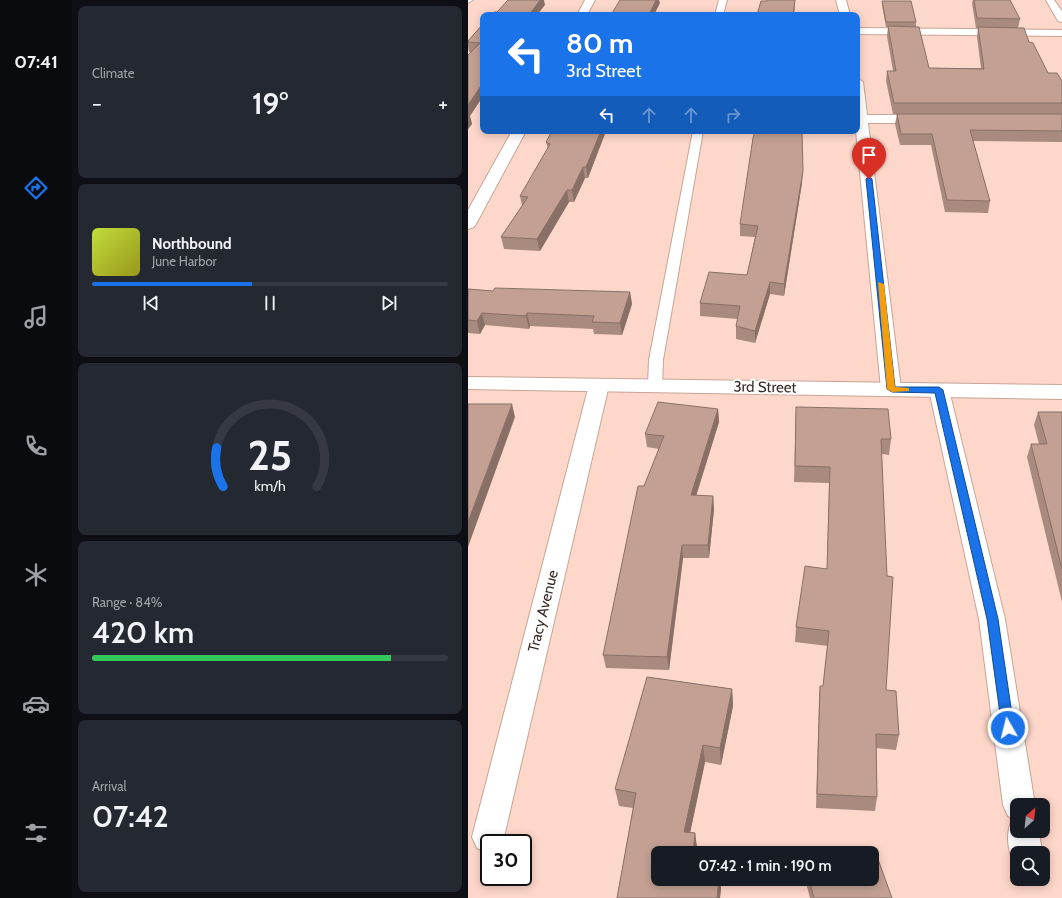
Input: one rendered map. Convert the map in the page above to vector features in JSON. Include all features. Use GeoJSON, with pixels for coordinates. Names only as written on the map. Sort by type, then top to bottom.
{"type":"FeatureCollection","features":[{"type":"Feature","properties":{"kind":"street"},"geometry":{"type":"LineString","coordinates":[[584,12],[590,0]]}},
{"type":"Feature","properties":{"kind":"street"},"geometry":{"type":"LineString","coordinates":[[841,0],[844,12]]}},
{"type":"Feature","properties":{"kind":"street"},"geometry":{"type":"LineString","coordinates":[[1050,1],[1062,19]]}},
{"type":"Feature","properties":{"kind":"street"},"geometry":{"type":"LineString","coordinates":[[860,31],[1062,33]]}},
{"type":"Feature","properties":{"kind":"street"},"geometry":{"type":"LineString","coordinates":[[860,104],[892,389]]}},
{"type":"Feature","properties":{"kind":"street"},"geometry":{"type":"LineString","coordinates":[[862,119],[942,119]]}},
{"type":"Feature","properties":{"kind":"street"},"geometry":{"type":"LineString","coordinates":[[468,224],[516,134]]}},
{"type":"Feature","properties":{"kind":"street","name":"3rd Street"},"geometry":{"type":"LineString","coordinates":[[468,383],[1062,392]]}},
{"type":"Feature","properties":{"kind":"street","name":"Tracy Avenue"},"geometry":{"type":"LineString","coordinates":[[489,834],[598,385]]}},
{"type":"Feature","properties":{"kind":"street"},"geometry":{"type":"LineString","coordinates":[[939,390],[992,619],[1018,798]]}},
{"type":"Feature","properties":{"kind":"lane"},"geometry":{"type":"LineString","coordinates":[[720,12],[723,0]]}},
{"type":"Feature","properties":{"kind":"lane"},"geometry":{"type":"LineString","coordinates":[[655,386],[656,360],[697,134]]}},
{"type":"Feature","properties":{"kind":"building"},"geometry":{"type":"Polygon","coordinates":[[[508,0],[540,0],[531,12],[497,12],[508,0]]]}},
{"type":"Feature","properties":{"kind":"building"},"geometry":{"type":"Polygon","coordinates":[[[620,0],[656,0],[650,12],[613,12],[620,0]]]}},
{"type":"Feature","properties":{"kind":"building"},"geometry":{"type":"Polygon","coordinates":[[[795,0],[793,12],[758,12],[761,1],[795,0]]]}},
{"type":"Feature","properties":{"kind":"building"},"geometry":{"type":"Polygon","coordinates":[[[974,0],[1010,0],[1020,19],[977,18],[974,0]]]}},
{"type":"Feature","properties":{"kind":"building"},"geometry":{"type":"Polygon","coordinates":[[[882,1],[911,1],[916,22],[886,22],[882,1]]]}},
{"type":"Feature","properties":{"kind":"building"},"geometry":{"type":"Polygon","coordinates":[[[888,26],[919,27],[929,68],[984,69],[978,27],[1024,28],[1029,42],[1033,43],[1048,73],[1057,73],[1062,81],[1062,103],[894,103],[887,71],[896,71],[888,26]]]}},
{"type":"Feature","properties":{"kind":"building"},"geometry":{"type":"Polygon","coordinates":[[[480,27],[480,43],[468,41],[480,27]]]}},
{"type":"Feature","properties":{"kind":"building"},"geometry":{"type":"Polygon","coordinates":[[[480,43],[480,87],[468,105],[468,55],[480,43]]]}},
{"type":"Feature","properties":{"kind":"building"},"geometry":{"type":"Polygon","coordinates":[[[897,114],[1062,114],[1062,131],[970,130],[990,201],[947,200],[932,134],[901,134],[897,114]]]}},
{"type":"Feature","properties":{"kind":"building"},"geometry":{"type":"Polygon","coordinates":[[[550,134],[600,134],[586,167],[583,167],[572,190],[567,190],[537,239],[501,237],[528,197],[520,196],[550,144],[546,142],[550,134]]]}},
{"type":"Feature","properties":{"kind":"building"},"geometry":{"type":"Polygon","coordinates":[[[754,134],[802,134],[803,171],[784,284],[770,282],[755,331],[736,326],[740,306],[700,303],[709,272],[747,275],[758,226],[740,224],[754,134]]]}},
{"type":"Feature","properties":{"kind":"building"},"geometry":{"type":"Polygon","coordinates":[[[495,288],[630,292],[620,323],[592,322],[594,316],[527,313],[526,316],[482,313],[477,321],[468,320],[468,289],[493,291],[495,288]]]}},
{"type":"Feature","properties":{"kind":"building"},"geometry":{"type":"Polygon","coordinates":[[[658,402],[718,409],[691,495],[713,496],[708,545],[682,545],[667,657],[603,655],[638,486],[644,486],[664,436],[645,434],[658,402]]]}},
{"type":"Feature","properties":{"kind":"building"},"geometry":{"type":"Polygon","coordinates":[[[468,404],[512,404],[468,522],[468,404]]]}},
{"type":"Feature","properties":{"kind":"building"},"geometry":{"type":"Polygon","coordinates":[[[796,407],[888,409],[891,439],[881,439],[887,576],[893,577],[886,690],[896,691],[899,735],[876,734],[877,797],[817,794],[820,686],[823,686],[829,631],[796,627],[805,566],[827,569],[830,467],[795,466],[796,407]]]}},
{"type":"Feature","properties":{"kind":"building"},"geometry":{"type":"Polygon","coordinates":[[[1038,412],[1062,412],[1062,569],[1031,444],[1047,444],[1038,412]]]}},
{"type":"Feature","properties":{"kind":"building"},"geometry":{"type":"Polygon","coordinates":[[[647,677],[732,689],[720,748],[703,745],[684,832],[695,833],[694,846],[651,846],[651,886],[718,886],[717,898],[617,898],[636,793],[615,789],[647,677]]]}},
{"type":"Feature","properties":{"kind":"building"},"geometry":{"type":"Polygon","coordinates":[[[879,862],[892,898],[814,898],[811,886],[879,886],[879,862]]]}},
{"type":"Feature","properties":{"kind":"slow traffic"},"geometry":{"type":"LineString","coordinates":[[880,284],[892,389],[906,389]]}},
{"type":"Feature","properties":{"kind":"route"},"geometry":{"type":"LineString","coordinates":[[869,179],[892,389],[939,390],[992,619],[1008,728]]}}]}
